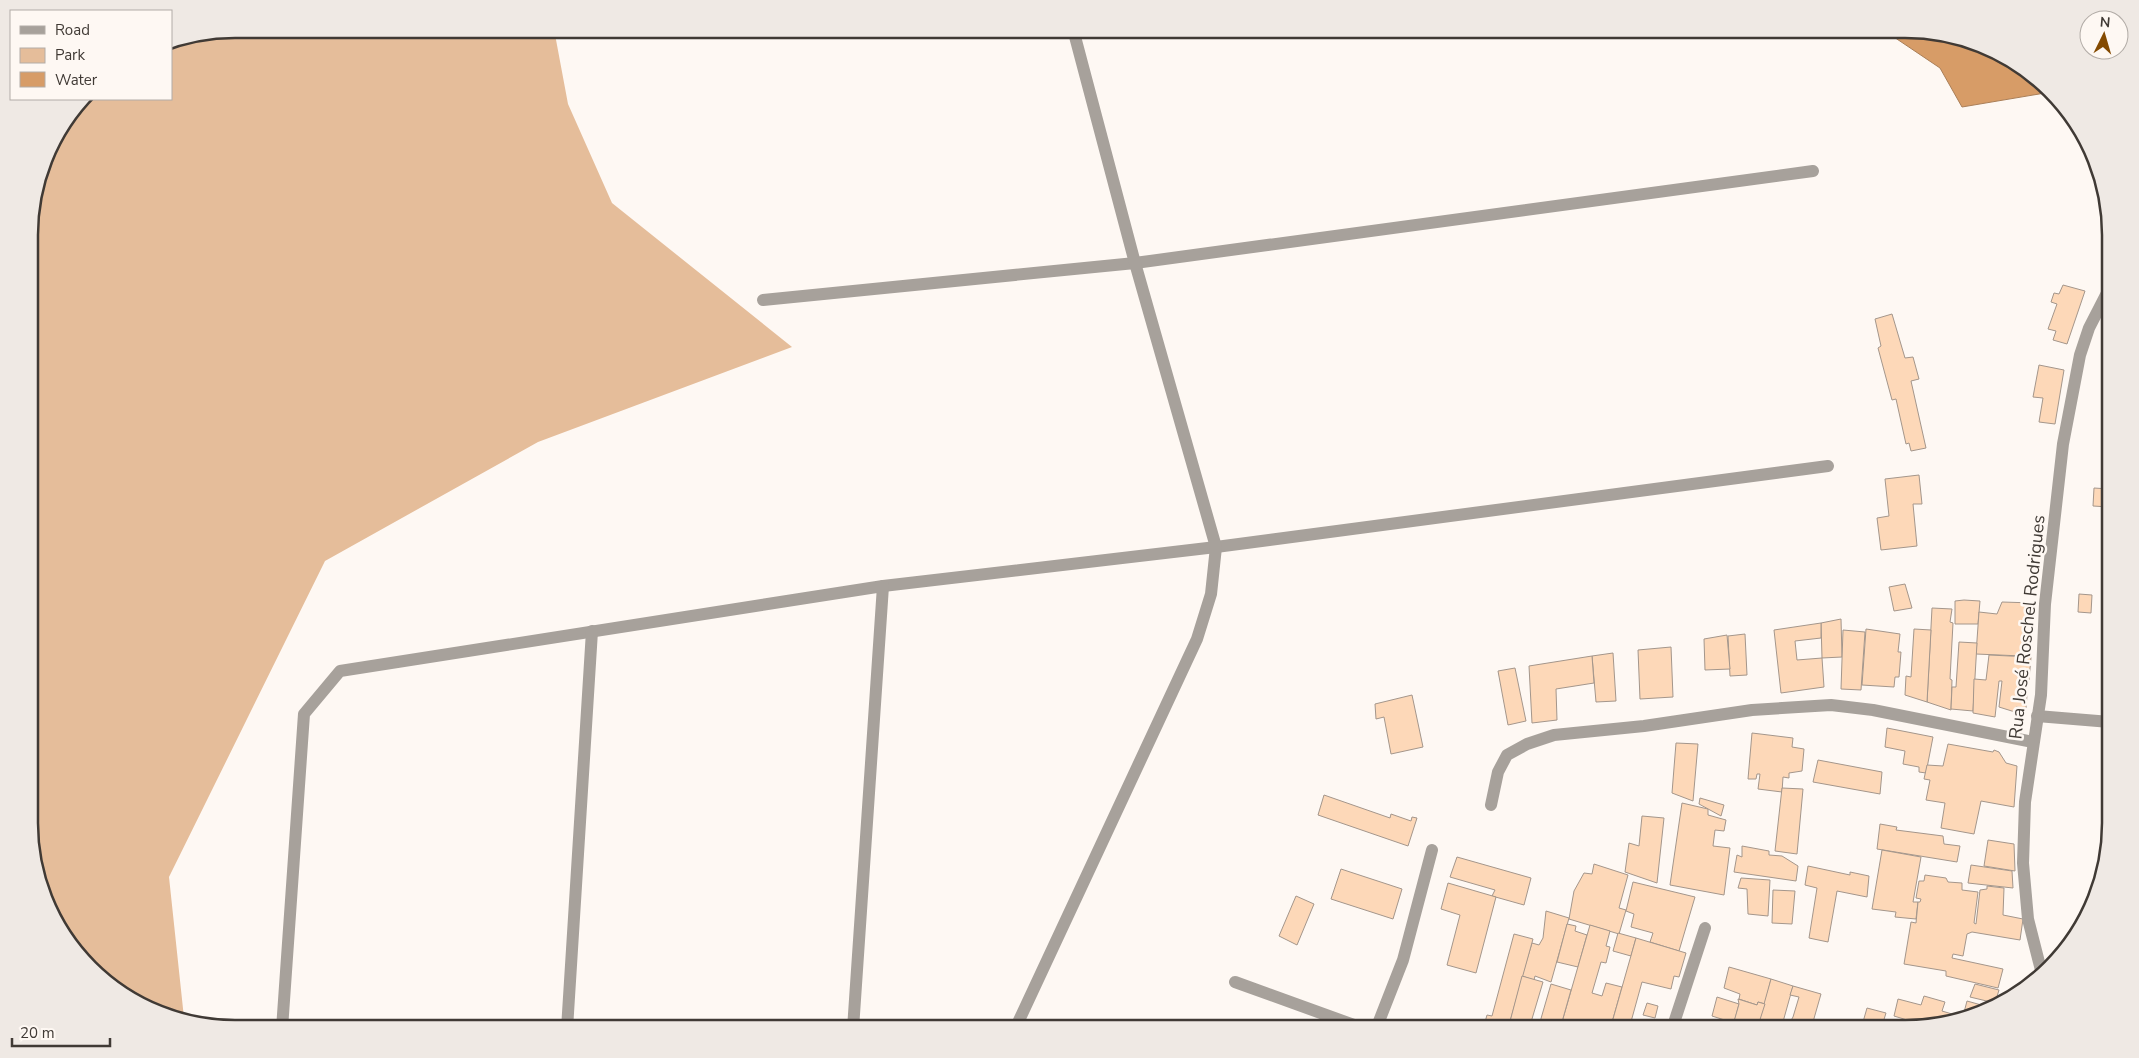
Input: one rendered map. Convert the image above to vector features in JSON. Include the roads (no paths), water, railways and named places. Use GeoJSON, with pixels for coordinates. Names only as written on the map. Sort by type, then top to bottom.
{"type":"FeatureCollection","features":[{"type":"Feature","properties":{"kind":"street"},"geometry":{"type":"LineString","coordinates":[[1019,1020],[1196,639],[1212,594],[1216,547],[1135,263],[1075,38]]}},
{"type":"Feature","properties":{"kind":"street"},"geometry":{"type":"LineString","coordinates":[[763,300],[1135,263],[1813,171]]}},
{"type":"Feature","properties":{"kind":"street","name":"Rua José Roschel Rodrigues"},"geometry":{"type":"LineString","coordinates":[[2040,967],[2028,919],[2022,863],[2025,810],[2041,687],[2045,604],[2063,444],[2080,355],[2089,328],[2102,303]]}},
{"type":"Feature","properties":{"kind":"street"},"geometry":{"type":"LineString","coordinates":[[283,1020],[304,714],[340,671],[883,586],[1216,547],[1828,466]]}},
{"type":"Feature","properties":{"kind":"street"},"geometry":{"type":"LineString","coordinates":[[854,1020],[883,586]]}},
{"type":"Feature","properties":{"kind":"street"},"geometry":{"type":"LineString","coordinates":[[569,1020],[592,632]]}},
{"type":"Feature","properties":{"kind":"street"},"geometry":{"type":"LineString","coordinates":[[1491,805],[1498,772],[1507,755],[1527,744],[1554,735],[1644,726],[1752,710],[1831,705],[1856,708],[2033,742]]}},
{"type":"Feature","properties":{"kind":"street"},"geometry":{"type":"LineString","coordinates":[[2037,716],[2102,721]]}},
{"type":"Feature","properties":{"kind":"street"},"geometry":{"type":"LineString","coordinates":[[1380,1020],[1403,960],[1432,850]]}},
{"type":"Feature","properties":{"kind":"street"},"geometry":{"type":"LineString","coordinates":[[1675,1020],[1705,928]]}},
{"type":"Feature","properties":{"kind":"street"},"geometry":{"type":"LineString","coordinates":[[1235,982],[1340,1020]]}},
{"type":"Feature","properties":{"kind":"water"},"geometry":{"type":"Polygon","coordinates":[[[1895,38],[1931,39],[1956,44],[1980,52],[2025,78],[2042,93],[1962,107],[1940,68],[1895,38]]]}}]}
